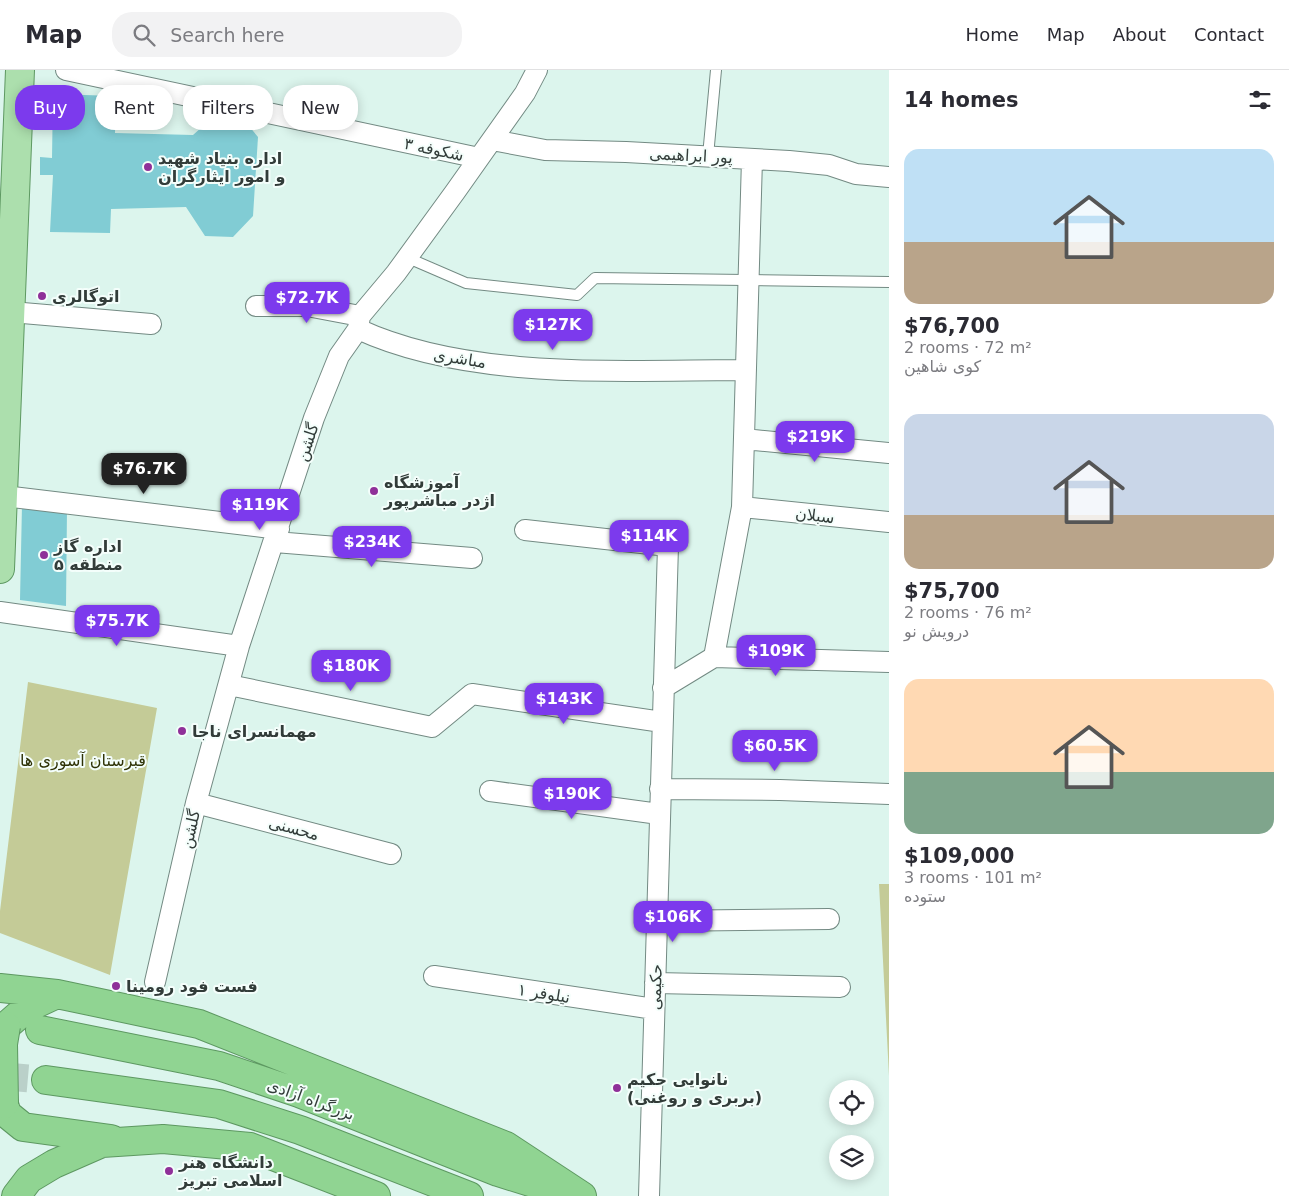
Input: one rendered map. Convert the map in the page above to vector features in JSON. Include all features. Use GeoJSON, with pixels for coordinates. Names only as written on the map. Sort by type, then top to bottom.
{"type":"FeatureCollection","features":[{"type":"Feature","properties":{"kind":"highway"},"geometry":{"type":"LineString","coordinates":[[0,988],[57,994],[199,1024],[506,1146],[582,1196]]}},
{"type":"Feature","properties":{"kind":"highway"},"geometry":{"type":"LineString","coordinates":[[57,994],[27,1008],[6,1026],[3,1044],[4,1104],[7,1114],[23,1127],[128,1141]]}},
{"type":"Feature","properties":{"kind":"highway","name":"بزرگراه آزادی"},"geometry":{"type":"LineString","coordinates":[[40,1030],[219,1066],[299,1093],[498,1172],[574,1196]]}},
{"type":"Feature","properties":{"kind":"highway","name":"بزرگراه آزادی"},"geometry":{"type":"LineString","coordinates":[[46,1080],[219,1104],[300,1130],[469,1196]]}},
{"type":"Feature","properties":{"kind":"highway"},"geometry":{"type":"LineString","coordinates":[[16,1196],[29,1179],[54,1164],[102,1142],[163,1139],[250,1147],[376,1196]]}},
{"type":"Feature","properties":{"kind":"main road"},"geometry":{"type":"LineString","coordinates":[[0,569],[20,70]]}},
{"type":"Feature","properties":{"kind":"street","name":"شکوفه ۳"},"geometry":{"type":"LineString","coordinates":[[66,70],[479,158]]}},
{"type":"Feature","properties":{"kind":"street","name":"گلشن"},"geometry":{"type":"LineString","coordinates":[[155,982],[196,803],[240,646],[314,418],[339,356],[359,322],[408,258],[525,93],[537,70]]}},
{"type":"Feature","properties":{"kind":"street","name":"پور ابراهیمی"},"geometry":{"type":"LineString","coordinates":[[492,140],[545,150],[752,159],[829,166],[856,174],[889,176]]}},
{"type":"Feature","properties":{"kind":"street"},"geometry":{"type":"LineString","coordinates":[[714,658],[742,507],[752,159]]}},
{"type":"Feature","properties":{"kind":"street","name":"مباشری"},"geometry":{"type":"LineString","coordinates":[[256,306],[307,306],[359,322],[383,340],[418,350],[462,359],[568,369],[746,370]]}},
{"type":"Feature","properties":{"kind":"street"},"geometry":{"type":"LineString","coordinates":[[11,312],[151,324]]}},
{"type":"Feature","properties":{"kind":"street"},"geometry":{"type":"LineString","coordinates":[[744,439],[889,453]]}},
{"type":"Feature","properties":{"kind":"street"},"geometry":{"type":"LineString","coordinates":[[4,496],[277,535],[472,558]]}},
{"type":"Feature","properties":{"kind":"street","name":"سبلان"},"geometry":{"type":"LineString","coordinates":[[742,507],[889,522]]}},
{"type":"Feature","properties":{"kind":"street","name":"حکیمی"},"geometry":{"type":"LineString","coordinates":[[525,530],[668,546],[649,1196]]}},
{"type":"Feature","properties":{"kind":"street"},"geometry":{"type":"LineString","coordinates":[[0,612],[240,646]]}},
{"type":"Feature","properties":{"kind":"street"},"geometry":{"type":"LineString","coordinates":[[663,688],[714,658],[889,662]]}},
{"type":"Feature","properties":{"kind":"street"},"geometry":{"type":"LineString","coordinates":[[229,684],[432,727],[472,694],[662,722]]}},
{"type":"Feature","properties":{"kind":"street"},"geometry":{"type":"LineString","coordinates":[[660,789],[780,790],[889,794]]}},
{"type":"Feature","properties":{"kind":"street"},"geometry":{"type":"LineString","coordinates":[[490,791],[659,814]]}},
{"type":"Feature","properties":{"kind":"street","name":"محسنی"},"geometry":{"type":"LineString","coordinates":[[196,803],[391,854]]}},
{"type":"Feature","properties":{"kind":"street"},"geometry":{"type":"LineString","coordinates":[[656,921],[829,919]]}},
{"type":"Feature","properties":{"kind":"street","name":"نیلوفر ۱"},"geometry":{"type":"LineString","coordinates":[[434,976],[654,1009]]}},
{"type":"Feature","properties":{"kind":"street"},"geometry":{"type":"LineString","coordinates":[[655,983],[840,987]]}},
{"type":"Feature","properties":{"kind":"lane"},"geometry":{"type":"LineString","coordinates":[[708,156],[716,70]]}},
{"type":"Feature","properties":{"kind":"lane"},"geometry":{"type":"LineString","coordinates":[[408,258],[466,283],[577,295],[595,278],[889,282]]}},
{"type":"Feature","properties":{"kind":"green space","name":"قبرستان آسوری ها"},"geometry":{"type":"Polygon","coordinates":[[[28,682],[157,708],[110,975],[0,933],[0,911],[28,682]]]}},
{"type":"Feature","properties":{"kind":"green space"},"geometry":{"type":"Polygon","coordinates":[[[879,884],[889,884],[889,1076],[879,884]]]}},
{"type":"Feature","properties":{"kind":"building","name":"اداره بنیاد شهید و امور ایثارگران"},"geometry":{"type":"Polygon","coordinates":[[[85,95],[95,95],[95,130],[115,130],[115,133],[193,135],[199,130],[252,130],[258,137],[253,216],[233,237],[205,236],[186,207],[111,209],[110,233],[50,232],[53,175],[40,175],[40,157],[52,158],[52,130],[85,130],[85,95]]]}},
{"type":"Feature","properties":{"kind":"building","name":"اداره گاز منطقه ۵"},"geometry":{"type":"Polygon","coordinates":[[[22,505],[67,509],[66,606],[20,600],[22,505]]]}},
{"type":"Feature","properties":{"kind":"tunnel"},"geometry":{"type":"LineString","coordinates":[[0,1076],[46,1080]]}},
{"type":"Feature","properties":{"kind":"place","name":"اداره بنیاد شهید و امور ایثارگران"},"geometry":{"type":"Point","coordinates":[148,167]}},
{"type":"Feature","properties":{"kind":"place","name":"اتوگالری"},"geometry":{"type":"Point","coordinates":[42,296]}},
{"type":"Feature","properties":{"kind":"place","name":"آموزشگاه اژدر مباشرپور"},"geometry":{"type":"Point","coordinates":[374,491]}},
{"type":"Feature","properties":{"kind":"place","name":"اداره گاز منطقه ۵"},"geometry":{"type":"Point","coordinates":[44,555]}},
{"type":"Feature","properties":{"kind":"place","name":"مهمانسرای ناجا"},"geometry":{"type":"Point","coordinates":[182,731]}},
{"type":"Feature","properties":{"kind":"place","name":"فست فود رومینا"},"geometry":{"type":"Point","coordinates":[116,986]}},
{"type":"Feature","properties":{"kind":"place","name":"نانوایی حکیم (بربری و روغنی)"},"geometry":{"type":"Point","coordinates":[617,1088]}},
{"type":"Feature","properties":{"kind":"place","name":"دانشگاه هنر اسلامی تبریز"},"geometry":{"type":"Point","coordinates":[169,1171]}}]}
